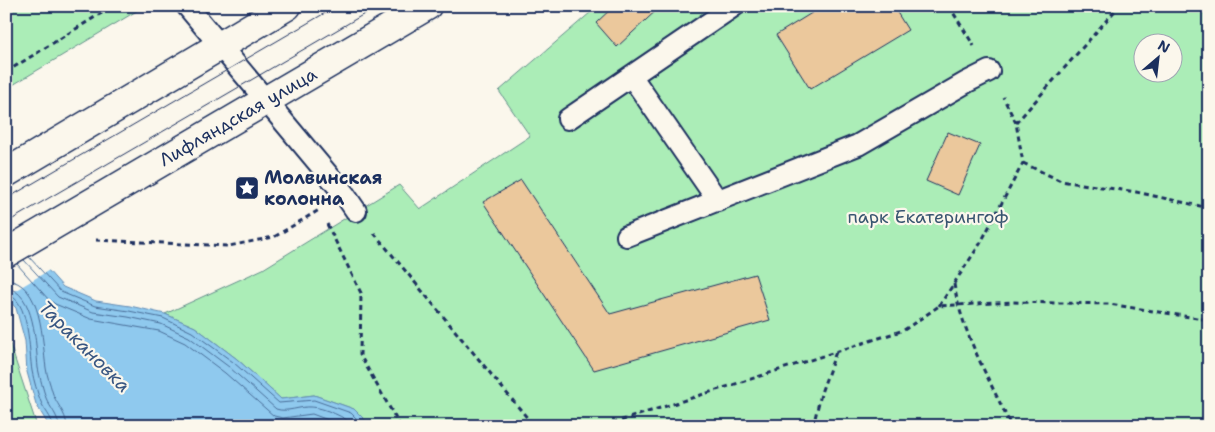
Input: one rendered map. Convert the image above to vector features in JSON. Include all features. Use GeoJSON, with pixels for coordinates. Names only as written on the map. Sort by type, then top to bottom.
{"type":"FeatureCollection","features":[{"type":"Feature","properties":{"kind":"street"},"geometry":{"type":"LineString","coordinates":[[10,171],[288,6]]}},
{"type":"Feature","properties":{"kind":"street","name":"Лифляндская улица"},"geometry":{"type":"LineString","coordinates":[[6,254],[427,6]]}},
{"type":"Feature","properties":{"kind":"lane"},"geometry":{"type":"LineString","coordinates":[[187,6],[345,195],[356,211]]}},
{"type":"Feature","properties":{"kind":"lane"},"geometry":{"type":"LineString","coordinates":[[568,120],[734,6]]}},
{"type":"Feature","properties":{"kind":"lane"},"geometry":{"type":"LineString","coordinates":[[627,236],[858,145],[989,71]]}},
{"type":"Feature","properties":{"kind":"lane"},"geometry":{"type":"LineString","coordinates":[[632,77],[718,201]]}},
{"type":"Feature","properties":{"kind":"path"},"geometry":{"type":"LineString","coordinates":[[6,72],[113,6]]}},
{"type":"Feature","properties":{"kind":"path"},"geometry":{"type":"LineString","coordinates":[[604,426],[904,330],[939,306],[980,244],[1023,163],[1016,124],[989,71],[949,6]]}},
{"type":"Feature","properties":{"kind":"path"},"geometry":{"type":"LineString","coordinates":[[1016,124],[1118,6]]}},
{"type":"Feature","properties":{"kind":"path"},"geometry":{"type":"LineString","coordinates":[[1023,163],[1061,181],[1136,192],[1209,208]]}},
{"type":"Feature","properties":{"kind":"path"},"geometry":{"type":"LineString","coordinates":[[88,240],[230,246],[274,237],[320,210],[361,293],[360,355],[400,426]]}},
{"type":"Feature","properties":{"kind":"path"},"geometry":{"type":"LineString","coordinates":[[356,211],[534,426]]}},
{"type":"Feature","properties":{"kind":"path"},"geometry":{"type":"LineString","coordinates":[[953,284],[957,304],[967,334],[1011,426]]}},
{"type":"Feature","properties":{"kind":"path"},"geometry":{"type":"LineString","coordinates":[[939,306],[1012,302],[1109,304],[1209,320]]}},
{"type":"Feature","properties":{"kind":"path"},"geometry":{"type":"LineString","coordinates":[[813,426],[822,390],[836,351]]}},
{"type":"Feature","properties":{"kind":"green space"},"geometry":{"type":"Polygon","coordinates":[[[6,6],[145,6],[6,89],[6,6]]]}},
{"type":"Feature","properties":{"kind":"green space","name":"парк Екатерингоф"},"geometry":{"type":"Polygon","coordinates":[[[598,6],[1209,6],[1209,426],[371,426],[354,409],[314,395],[281,399],[237,359],[195,327],[165,314],[263,269],[399,185],[420,209],[530,136],[499,91],[598,6]]]}},
{"type":"Feature","properties":{"kind":"green space"},"geometry":{"type":"Polygon","coordinates":[[[6,332],[37,426],[6,426],[6,332]]]}},
{"type":"Feature","properties":{"kind":"water","name":"Таракановка"},"geometry":{"type":"Polygon","coordinates":[[[6,223],[63,287],[96,301],[165,314],[195,327],[237,359],[281,399],[314,395],[354,409],[371,426],[49,426],[36,404],[27,372],[25,341],[16,308],[6,297],[6,223]]]}},
{"type":"Feature","properties":{"kind":"pier"},"geometry":{"type":"Polygon","coordinates":[[[6,221],[51,269],[6,296],[6,221]]]}},
{"type":"Feature","properties":{"kind":"building"},"geometry":{"type":"Polygon","coordinates":[[[614,6],[661,6],[617,47],[596,23],[614,6]]]}},
{"type":"Feature","properties":{"kind":"building"},"geometry":{"type":"Polygon","coordinates":[[[823,6],[893,6],[908,30],[810,89],[776,35],[823,6]]]}},
{"type":"Feature","properties":{"kind":"building"},"geometry":{"type":"Polygon","coordinates":[[[948,132],[980,145],[958,195],[926,181],[948,132]]]}},
{"type":"Feature","properties":{"kind":"building"},"geometry":{"type":"Polygon","coordinates":[[[521,180],[610,314],[755,274],[770,320],[594,370],[483,202],[521,180]]]}},
{"type":"Feature","properties":{"kind":"tram line"},"geometry":{"type":"LineString","coordinates":[[6,199],[337,6]]}},
{"type":"Feature","properties":{"kind":"tram line"},"geometry":{"type":"LineString","coordinates":[[6,223],[378,6]]}},
{"type":"Feature","properties":{"kind":"place","name":"Молвинская колонна"},"geometry":{"type":"Point","coordinates":[247,188]}}]}
